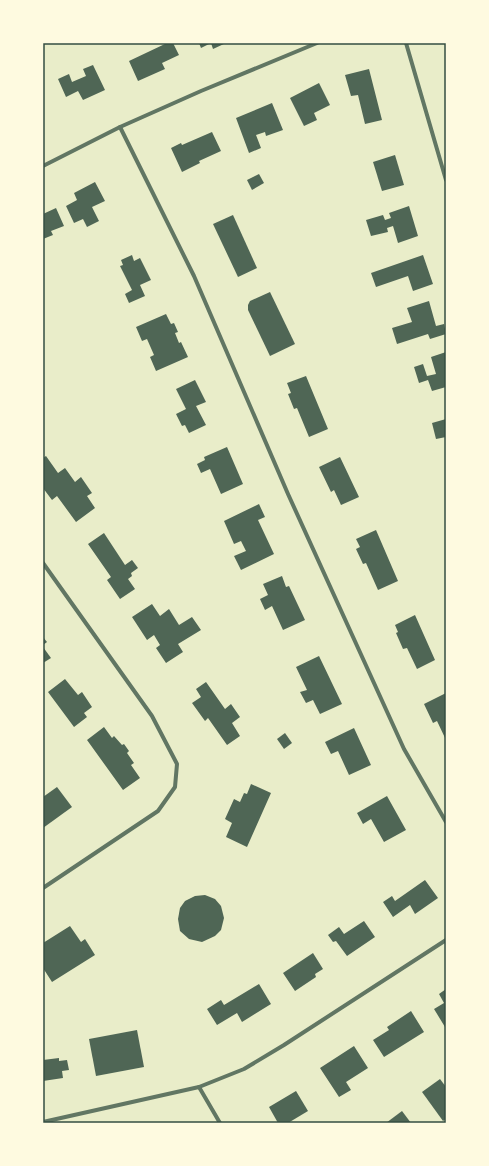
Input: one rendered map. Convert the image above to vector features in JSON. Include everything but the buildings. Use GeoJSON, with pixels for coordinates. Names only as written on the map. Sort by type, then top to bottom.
{"type":"FeatureCollection","features":[{"type":"Feature","properties":{"kind":"street"},"geometry":{"type":"LineString","coordinates":[[43,166],[120,127],[201,91],[317,43]]}},
{"type":"Feature","properties":{"kind":"street"},"geometry":{"type":"LineString","coordinates":[[406,43],[446,180]]}},
{"type":"Feature","properties":{"kind":"street"},"geometry":{"type":"LineString","coordinates":[[120,127],[194,276],[288,494],[404,749],[446,822]]}},
{"type":"Feature","properties":{"kind":"street"},"geometry":{"type":"LineString","coordinates":[[43,563],[152,716],[176,764],[175,788],[158,811],[43,888]]}},
{"type":"Feature","properties":{"kind":"street"},"geometry":{"type":"LineString","coordinates":[[43,1122],[199,1087],[244,1069],[284,1046],[446,940]]}},
{"type":"Feature","properties":{"kind":"street"},"geometry":{"type":"LineString","coordinates":[[199,1087],[220,1123]]}}]}
